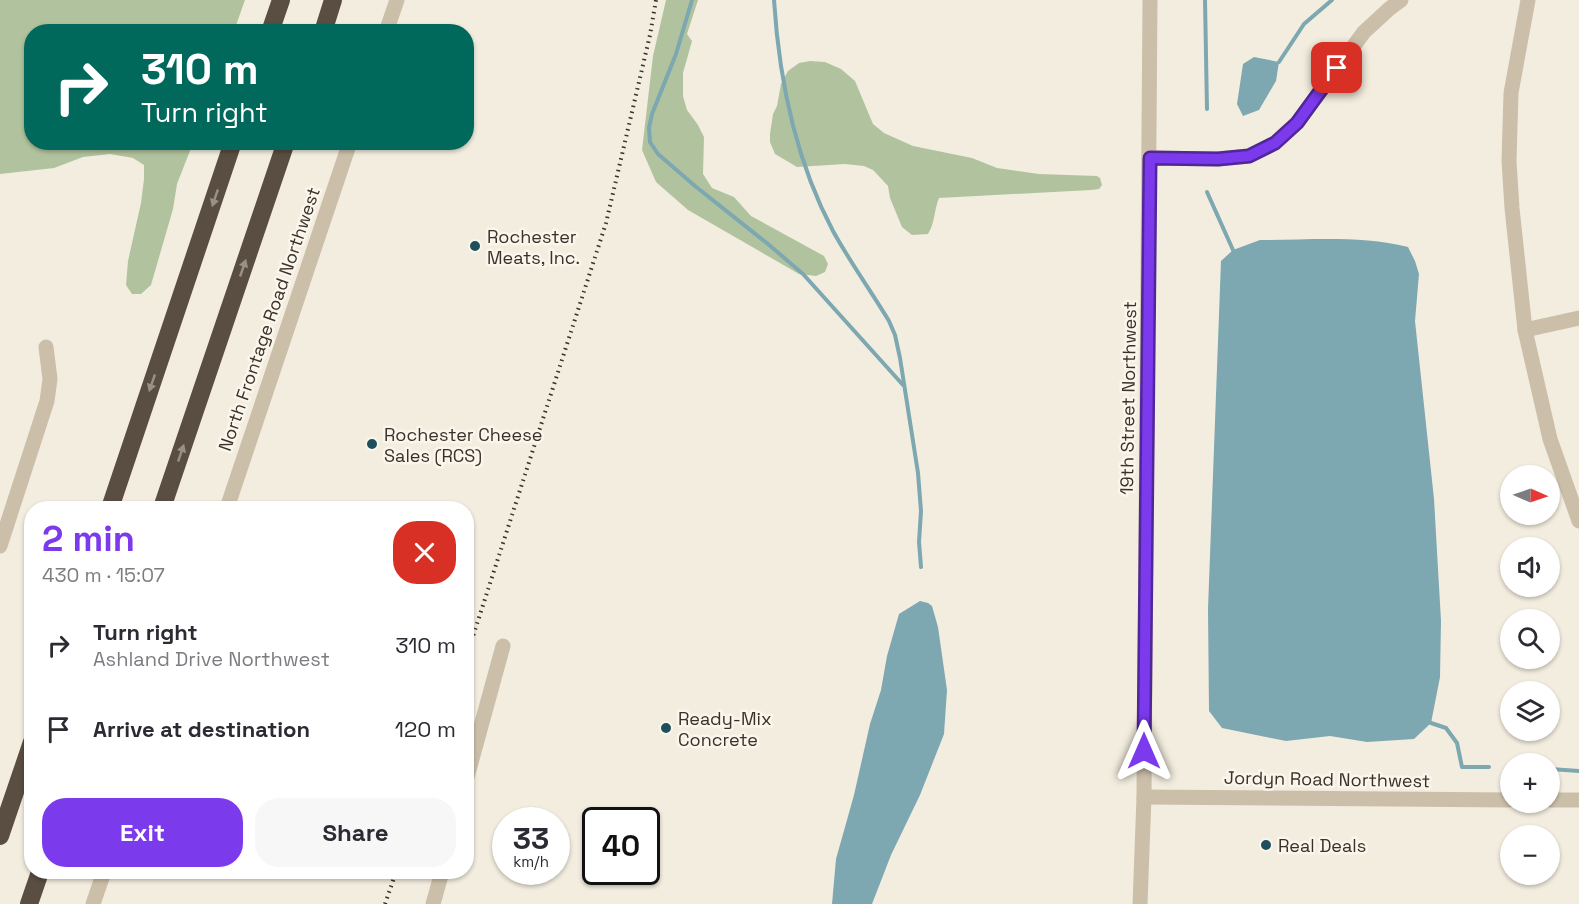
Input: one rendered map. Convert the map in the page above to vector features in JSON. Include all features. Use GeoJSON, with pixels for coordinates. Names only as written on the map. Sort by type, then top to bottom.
{"type":"FeatureCollection","features":[{"type":"Feature","properties":{"kind":"highway"},"geometry":{"type":"LineString","coordinates":[[273,24],[281,0]]}},
{"type":"Feature","properties":{"kind":"highway"},"geometry":{"type":"LineString","coordinates":[[326,24],[333,0]]}},
{"type":"Feature","properties":{"kind":"highway"},"geometry":{"type":"LineString","coordinates":[[112,501],[230,150]]}},
{"type":"Feature","properties":{"kind":"highway"},"geometry":{"type":"LineString","coordinates":[[164,501],[283,150]]}},
{"type":"Feature","properties":{"kind":"highway"},"geometry":{"type":"LineString","coordinates":[[0,836],[24,766]]}},
{"type":"Feature","properties":{"kind":"highway"},"geometry":{"type":"LineString","coordinates":[[29,904],[39,879]]}},
{"type":"Feature","properties":{"kind":"highway"},"geometry":{"type":"LineString","coordinates":[[35,904],[40,879]]}},
{"type":"Feature","properties":{"kind":"street"},"geometry":{"type":"LineString","coordinates":[[389,24],[397,0]]}},
{"type":"Feature","properties":{"kind":"street","name":"19th Street Northwest"},"geometry":{"type":"LineString","coordinates":[[1140,904],[1144,797],[1150,0]]}},
{"type":"Feature","properties":{"kind":"street"},"geometry":{"type":"LineString","coordinates":[[1150,158],[1218,159],[1249,156],[1275,143],[1297,123],[1364,32],[1401,0]]}},
{"type":"Feature","properties":{"kind":"street"},"geometry":{"type":"LineString","coordinates":[[1528,0],[1511,93],[1509,140],[1512,208],[1525,330],[1550,439],[1579,521]]}},
{"type":"Feature","properties":{"kind":"street","name":"North Frontage Road Northwest"},"geometry":{"type":"LineString","coordinates":[[228,501],[347,150]]}},
{"type":"Feature","properties":{"kind":"street"},"geometry":{"type":"LineString","coordinates":[[1525,330],[1579,318]]}},
{"type":"Feature","properties":{"kind":"street"},"geometry":{"type":"LineString","coordinates":[[0,546],[47,400],[50,379],[46,347]]}},
{"type":"Feature","properties":{"kind":"street"},"geometry":{"type":"LineString","coordinates":[[474,752],[503,646]]}},
{"type":"Feature","properties":{"kind":"street","name":"19th Street Northwest"},"geometry":{"type":"LineString","coordinates":[[1144,797],[1149,904]]}},
{"type":"Feature","properties":{"kind":"street","name":"Jordyn Road Northwest"},"geometry":{"type":"LineString","coordinates":[[1144,797],[1500,800]]}},
{"type":"Feature","properties":{"kind":"street"},"geometry":{"type":"LineString","coordinates":[[1560,800],[1579,800]]}},
{"type":"Feature","properties":{"kind":"street"},"geometry":{"type":"LineString","coordinates":[[93,904],[102,879]]}},
{"type":"Feature","properties":{"kind":"street"},"geometry":{"type":"LineString","coordinates":[[433,904],[440,879]]}},
{"type":"Feature","properties":{"kind":"green space"},"geometry":{"type":"Polygon","coordinates":[[[0,0],[245,0],[236,24],[24,24],[24,150],[190,150],[177,184],[173,209],[151,285],[141,294],[132,294],[126,285],[128,261],[141,203],[144,165],[133,158],[110,154],[83,157],[54,168],[0,174],[0,0]]]}},
{"type":"Feature","properties":{"kind":"green space"},"geometry":{"type":"Polygon","coordinates":[[[666,0],[698,0],[687,34],[692,41],[683,73],[683,96],[687,110],[704,137],[703,174],[712,188],[734,197],[751,216],[824,256],[828,264],[825,272],[816,276],[799,274],[688,210],[656,182],[642,150],[653,56],[666,0]]]}},
{"type":"Feature","properties":{"kind":"green space"},"geometry":{"type":"Polygon","coordinates":[[[825,62],[841,69],[855,81],[873,124],[884,133],[913,146],[972,158],[997,168],[1039,174],[1097,176],[1102,185],[1099,189],[1091,190],[939,198],[928,234],[912,235],[902,227],[890,198],[888,186],[873,170],[864,166],[845,164],[797,167],[775,154],[770,142],[770,134],[781,84],[788,71],[799,63],[825,62]]]}},
{"type":"Feature","properties":{"kind":"water"},"geometry":{"type":"Polygon","coordinates":[[[1254,57],[1279,62],[1276,81],[1259,110],[1243,116],[1237,104],[1243,64],[1254,57]]]}},
{"type":"Feature","properties":{"kind":"water"},"geometry":{"type":"Polygon","coordinates":[[[1334,239],[1390,243],[1408,247],[1415,261],[1419,274],[1415,321],[1434,499],[1441,621],[1440,677],[1431,723],[1414,739],[1367,742],[1330,736],[1286,741],[1222,728],[1209,711],[1208,609],[1221,261],[1233,250],[1260,240],[1334,239]]]}},
{"type":"Feature","properties":{"kind":"water"},"geometry":{"type":"Polygon","coordinates":[[[920,601],[932,606],[938,627],[947,690],[944,734],[872,904],[832,904],[836,859],[899,614],[920,601]]]}},
{"type":"Feature","properties":{"kind":"waterway"},"geometry":{"type":"LineString","coordinates":[[692,0],[676,54],[652,114],[649,128],[650,142],[658,154],[695,186],[803,274],[903,385]]}},
{"type":"Feature","properties":{"kind":"waterway"},"geometry":{"type":"LineString","coordinates":[[774,0],[785,89],[799,148],[809,176],[833,231],[889,321],[895,335],[918,473],[921,567]]}},
{"type":"Feature","properties":{"kind":"waterway"},"geometry":{"type":"LineString","coordinates":[[1205,0],[1207,109]]}},
{"type":"Feature","properties":{"kind":"waterway"},"geometry":{"type":"LineString","coordinates":[[1279,62],[1304,24],[1332,0]]}},
{"type":"Feature","properties":{"kind":"waterway"},"geometry":{"type":"LineString","coordinates":[[1207,192],[1233,250]]}},
{"type":"Feature","properties":{"kind":"waterway"},"geometry":{"type":"LineString","coordinates":[[1431,723],[1446,728],[1457,743],[1462,767],[1489,767]]}},
{"type":"Feature","properties":{"kind":"waterway"},"geometry":{"type":"LineString","coordinates":[[1560,770],[1579,771]]}},
{"type":"Feature","properties":{"kind":"railway"},"geometry":{"type":"LineString","coordinates":[[474,633],[606,223],[650,35],[656,0]]}},
{"type":"Feature","properties":{"kind":"railway"},"geometry":{"type":"LineString","coordinates":[[385,904],[394,879]]}},
{"type":"Feature","properties":{"kind":"place","name":"Rochester Meats, Inc."},"geometry":{"type":"Point","coordinates":[475,246]}},
{"type":"Feature","properties":{"kind":"place","name":"Rochester Cheese Sales (RCS)"},"geometry":{"type":"Point","coordinates":[372,444]}},
{"type":"Feature","properties":{"kind":"place","name":"Ready-Mix Concrete"},"geometry":{"type":"Point","coordinates":[666,728]}},
{"type":"Feature","properties":{"kind":"place","name":"Real Deals"},"geometry":{"type":"Point","coordinates":[1266,845]}},
{"type":"Feature","properties":{"kind":"route"},"geometry":{"type":"LineString","coordinates":[[1144,751],[1150,158],[1218,159],[1249,156],[1275,143],[1297,123],[1337,68]]}}]}
